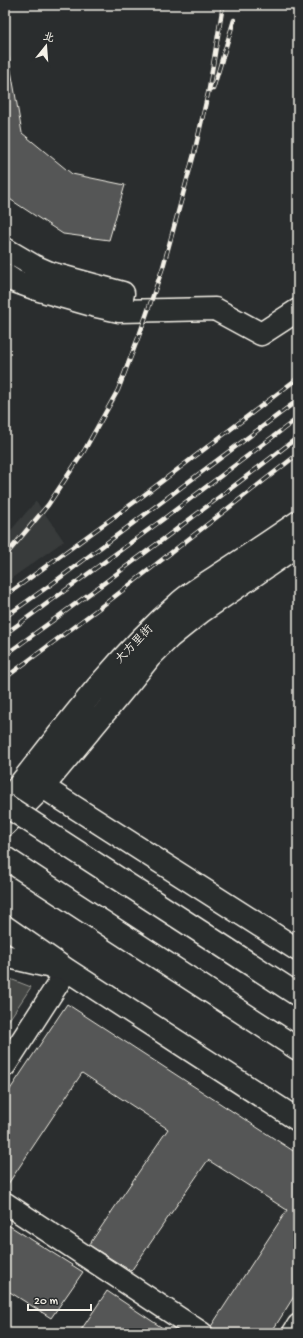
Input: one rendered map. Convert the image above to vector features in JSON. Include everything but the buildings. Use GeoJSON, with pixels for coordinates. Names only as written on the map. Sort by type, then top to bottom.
{"type":"FeatureCollection","features":[{"type":"Feature","properties":{"kind":"main road"},"geometry":{"type":"LineString","coordinates":[[5,249],[34,266],[50,273],[123,293],[119,311]]}},
{"type":"Feature","properties":{"kind":"main road"},"geometry":{"type":"LineString","coordinates":[[5,275],[14,281],[39,290],[119,311],[215,309],[261,334],[298,310]]}},
{"type":"Feature","properties":{"kind":"main road","name":"大方里街"},"geometry":{"type":"LineString","coordinates":[[5,804],[93,690],[161,619],[179,602],[298,522]]}},
{"type":"Feature","properties":{"kind":"main road","name":"大方里街"},"geometry":{"type":"LineString","coordinates":[[5,825],[43,787],[150,657],[170,637],[201,612],[298,545]]}},
{"type":"Feature","properties":{"kind":"main road"},"geometry":{"type":"LineString","coordinates":[[43,787],[298,950]]}},
{"type":"Feature","properties":{"kind":"main road"},"geometry":{"type":"LineString","coordinates":[[5,804],[298,994]]}},
{"type":"Feature","properties":{"kind":"main road"},"geometry":{"type":"LineString","coordinates":[[5,858],[298,1049]]}},
{"type":"Feature","properties":{"kind":"main road"},"geometry":{"type":"LineString","coordinates":[[5,927],[67,970],[298,1120]]}},
{"type":"Feature","properties":{"kind":"main road"},"geometry":{"type":"LineString","coordinates":[[5,956],[67,970]]}},
{"type":"Feature","properties":{"kind":"street"},"geometry":{"type":"LineString","coordinates":[[5,1066],[67,970]]}},
{"type":"Feature","properties":{"kind":"street"},"geometry":{"type":"LineString","coordinates":[[5,1203],[202,1333]]}},
{"type":"Feature","properties":{"kind":"street"},"geometry":{"type":"LineString","coordinates":[[293,1333],[298,1325]]}},
{"type":"Feature","properties":{"kind":"shaded area"},"geometry":{"type":"Polygon","coordinates":[[[36,501],[64,541],[5,583],[5,537],[36,501]]]}},
{"type":"Feature","properties":{"kind":"shaded area"},"geometry":{"type":"Polygon","coordinates":[[[5,977],[31,987],[5,1026],[5,977]]]}},
{"type":"Feature","properties":{"kind":"railway"},"geometry":{"type":"LineString","coordinates":[[5,556],[48,505],[84,451],[118,390],[163,267],[194,154],[209,89],[223,5]]}},
{"type":"Feature","properties":{"kind":"railway"},"geometry":{"type":"LineString","coordinates":[[213,89],[234,20]]}},
{"type":"Feature","properties":{"kind":"railway"},"geometry":{"type":"LineString","coordinates":[[5,596],[140,498],[298,378]]}},
{"type":"Feature","properties":{"kind":"railway"},"geometry":{"type":"LineString","coordinates":[[5,617],[53,583],[298,400]]}},
{"type":"Feature","properties":{"kind":"railway"},"geometry":{"type":"LineString","coordinates":[[5,634],[162,520],[298,418]]}},
{"type":"Feature","properties":{"kind":"railway"},"geometry":{"type":"LineString","coordinates":[[5,655],[153,547],[298,437]]}},
{"type":"Feature","properties":{"kind":"railway"},"geometry":{"type":"LineString","coordinates":[[5,678],[114,597],[298,454]]}}]}
